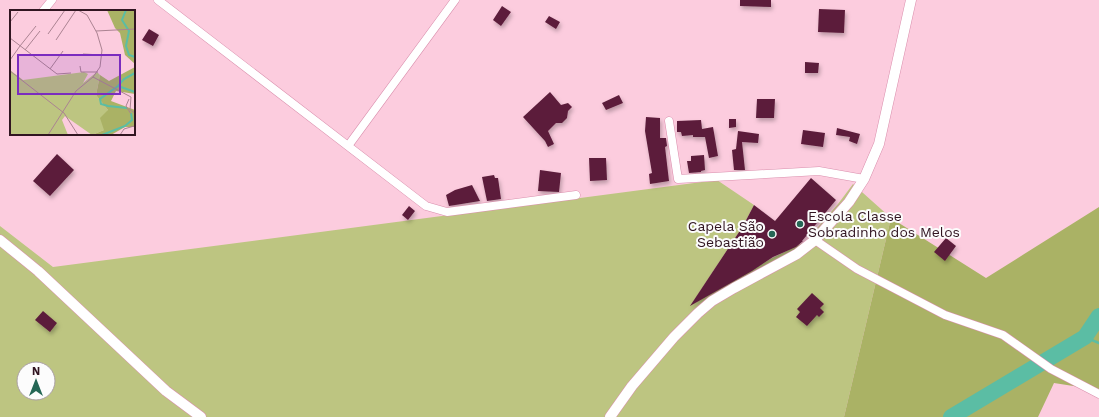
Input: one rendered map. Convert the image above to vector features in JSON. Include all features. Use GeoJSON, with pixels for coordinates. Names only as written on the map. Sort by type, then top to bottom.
{"type":"FeatureCollection","features":[{"type":"Feature","properties":{"kind":"street"},"geometry":{"type":"LineString","coordinates":[[44,10],[52,0]]}},
{"type":"Feature","properties":{"kind":"street"},"geometry":{"type":"LineString","coordinates":[[158,0],[426,206],[447,212],[576,196]]}},
{"type":"Feature","properties":{"kind":"street"},"geometry":{"type":"LineString","coordinates":[[348,146],[455,0]]}},
{"type":"Feature","properties":{"kind":"street"},"geometry":{"type":"LineString","coordinates":[[610,417],[632,386],[674,337],[698,313],[712,301],[797,254],[815,240],[849,202],[864,179],[880,138],[911,0]]}},
{"type":"Feature","properties":{"kind":"street"},"geometry":{"type":"LineString","coordinates":[[669,121],[678,179],[819,171],[864,179]]}},
{"type":"Feature","properties":{"kind":"street"},"geometry":{"type":"LineString","coordinates":[[0,240],[38,271],[166,391],[201,417]]}},
{"type":"Feature","properties":{"kind":"street"},"geometry":{"type":"LineString","coordinates":[[815,240],[858,270],[938,312],[1003,335],[1051,368],[1099,394]]}},
{"type":"Feature","properties":{"kind":"green space"},"geometry":{"type":"Polygon","coordinates":[[[717,180],[754,205],[743,226],[691,305],[772,258],[805,242],[853,184],[891,218],[844,417],[0,417],[0,226],[53,267],[717,180]]]}},
{"type":"Feature","properties":{"kind":"green space"},"geometry":{"type":"Polygon","coordinates":[[[1099,207],[1099,390],[1054,383],[1038,417],[844,417],[891,218],[986,278],[1099,207]]]}},
{"type":"Feature","properties":{"kind":"building"},"geometry":{"type":"Polygon","coordinates":[[[740,0],[771,0],[771,7],[740,6],[740,0]]]}},
{"type":"Feature","properties":{"kind":"building"},"geometry":{"type":"Polygon","coordinates":[[[502,6],[511,12],[501,26],[493,20],[502,6]]]}},
{"type":"Feature","properties":{"kind":"building"},"geometry":{"type":"Polygon","coordinates":[[[819,9],[845,10],[844,33],[818,32],[819,9]]]}},
{"type":"Feature","properties":{"kind":"building"},"geometry":{"type":"Polygon","coordinates":[[[549,16],[560,22],[556,29],[545,22],[549,16]]]}},
{"type":"Feature","properties":{"kind":"building"},"geometry":{"type":"Polygon","coordinates":[[[149,29],[159,35],[153,46],[142,40],[149,29]]]}},
{"type":"Feature","properties":{"kind":"building"},"geometry":{"type":"Polygon","coordinates":[[[805,62],[819,63],[818,73],[805,73],[805,62]]]}},
{"type":"Feature","properties":{"kind":"building"},"geometry":{"type":"Polygon","coordinates":[[[550,92],[561,105],[568,103],[572,107],[568,111],[567,118],[562,123],[556,123],[548,131],[554,144],[548,147],[545,141],[523,117],[550,92]]]}},
{"type":"Feature","properties":{"kind":"building"},"geometry":{"type":"Polygon","coordinates":[[[619,95],[623,103],[606,110],[602,103],[619,95]]]}},
{"type":"Feature","properties":{"kind":"building"},"geometry":{"type":"Polygon","coordinates":[[[757,99],[775,99],[774,118],[756,118],[757,99]]]}},
{"type":"Feature","properties":{"kind":"building"},"geometry":{"type":"Polygon","coordinates":[[[646,117],[660,118],[660,138],[666,138],[667,146],[665,147],[669,181],[650,184],[649,174],[652,173],[645,131],[646,117]]]}},
{"type":"Feature","properties":{"kind":"building"},"geometry":{"type":"Polygon","coordinates":[[[729,119],[736,119],[736,127],[729,128],[729,119]]]}},
{"type":"Feature","properties":{"kind":"building"},"geometry":{"type":"Polygon","coordinates":[[[701,120],[702,129],[713,127],[718,156],[709,158],[705,137],[693,137],[693,135],[682,136],[681,132],[677,132],[677,121],[701,120]]]}},
{"type":"Feature","properties":{"kind":"building"},"geometry":{"type":"Polygon","coordinates":[[[837,128],[860,134],[857,144],[849,141],[850,137],[836,135],[837,128]]]}},
{"type":"Feature","properties":{"kind":"building"},"geometry":{"type":"Polygon","coordinates":[[[803,130],[825,133],[823,147],[801,144],[803,130]]]}},
{"type":"Feature","properties":{"kind":"building"},"geometry":{"type":"Polygon","coordinates":[[[738,131],[759,134],[758,143],[742,142],[745,170],[734,170],[732,150],[736,149],[738,131]]]}},
{"type":"Feature","properties":{"kind":"building"},"geometry":{"type":"Polygon","coordinates":[[[57,154],[74,170],[50,196],[33,181],[57,154]]]}},
{"type":"Feature","properties":{"kind":"building"},"geometry":{"type":"Polygon","coordinates":[[[704,155],[705,170],[701,172],[689,173],[687,161],[691,161],[691,156],[704,155]]]}},
{"type":"Feature","properties":{"kind":"building"},"geometry":{"type":"Polygon","coordinates":[[[589,158],[606,158],[607,180],[590,181],[589,158]]]}},
{"type":"Feature","properties":{"kind":"building"},"geometry":{"type":"Polygon","coordinates":[[[540,170],[561,173],[559,192],[538,191],[540,170]]]}},
{"type":"Feature","properties":{"kind":"building"},"geometry":{"type":"Polygon","coordinates":[[[494,175],[495,178],[498,178],[501,199],[487,201],[482,177],[494,175]]]}},
{"type":"Feature","properties":{"kind":"building"},"geometry":{"type":"Polygon","coordinates":[[[811,178],[836,200],[803,241],[796,247],[773,257],[752,271],[690,306],[743,226],[754,205],[775,221],[811,178]]]}},
{"type":"Feature","properties":{"kind":"building"},"geometry":{"type":"Polygon","coordinates":[[[472,185],[480,201],[449,206],[446,195],[455,190],[472,185]]]}},
{"type":"Feature","properties":{"kind":"building"},"geometry":{"type":"Polygon","coordinates":[[[409,206],[415,211],[408,220],[402,215],[409,206]]]}},
{"type":"Feature","properties":{"kind":"building"},"geometry":{"type":"Polygon","coordinates":[[[946,238],[956,246],[945,261],[934,252],[946,238]]]}},
{"type":"Feature","properties":{"kind":"building"},"geometry":{"type":"Polygon","coordinates":[[[812,293],[824,304],[820,308],[824,312],[819,317],[817,315],[807,326],[796,317],[800,312],[797,309],[812,293]]]}},
{"type":"Feature","properties":{"kind":"building"},"geometry":{"type":"Polygon","coordinates":[[[43,311],[57,323],[50,332],[35,320],[43,311]]]}},
{"type":"Feature","properties":{"kind":"waterway"},"geometry":{"type":"LineString","coordinates":[[951,417],[1085,337],[1099,316]]}},
{"type":"Feature","properties":{"kind":"waterway"},"geometry":{"type":"LineString","coordinates":[[1085,337],[1099,343]]}},
{"type":"Feature","properties":{"kind":"place","name":"Escola Classe Sobradinho dos Melos"},"geometry":{"type":"Point","coordinates":[800,224]}},
{"type":"Feature","properties":{"kind":"place","name":"Capela São Sebastião"},"geometry":{"type":"Point","coordinates":[772,234]}}]}
